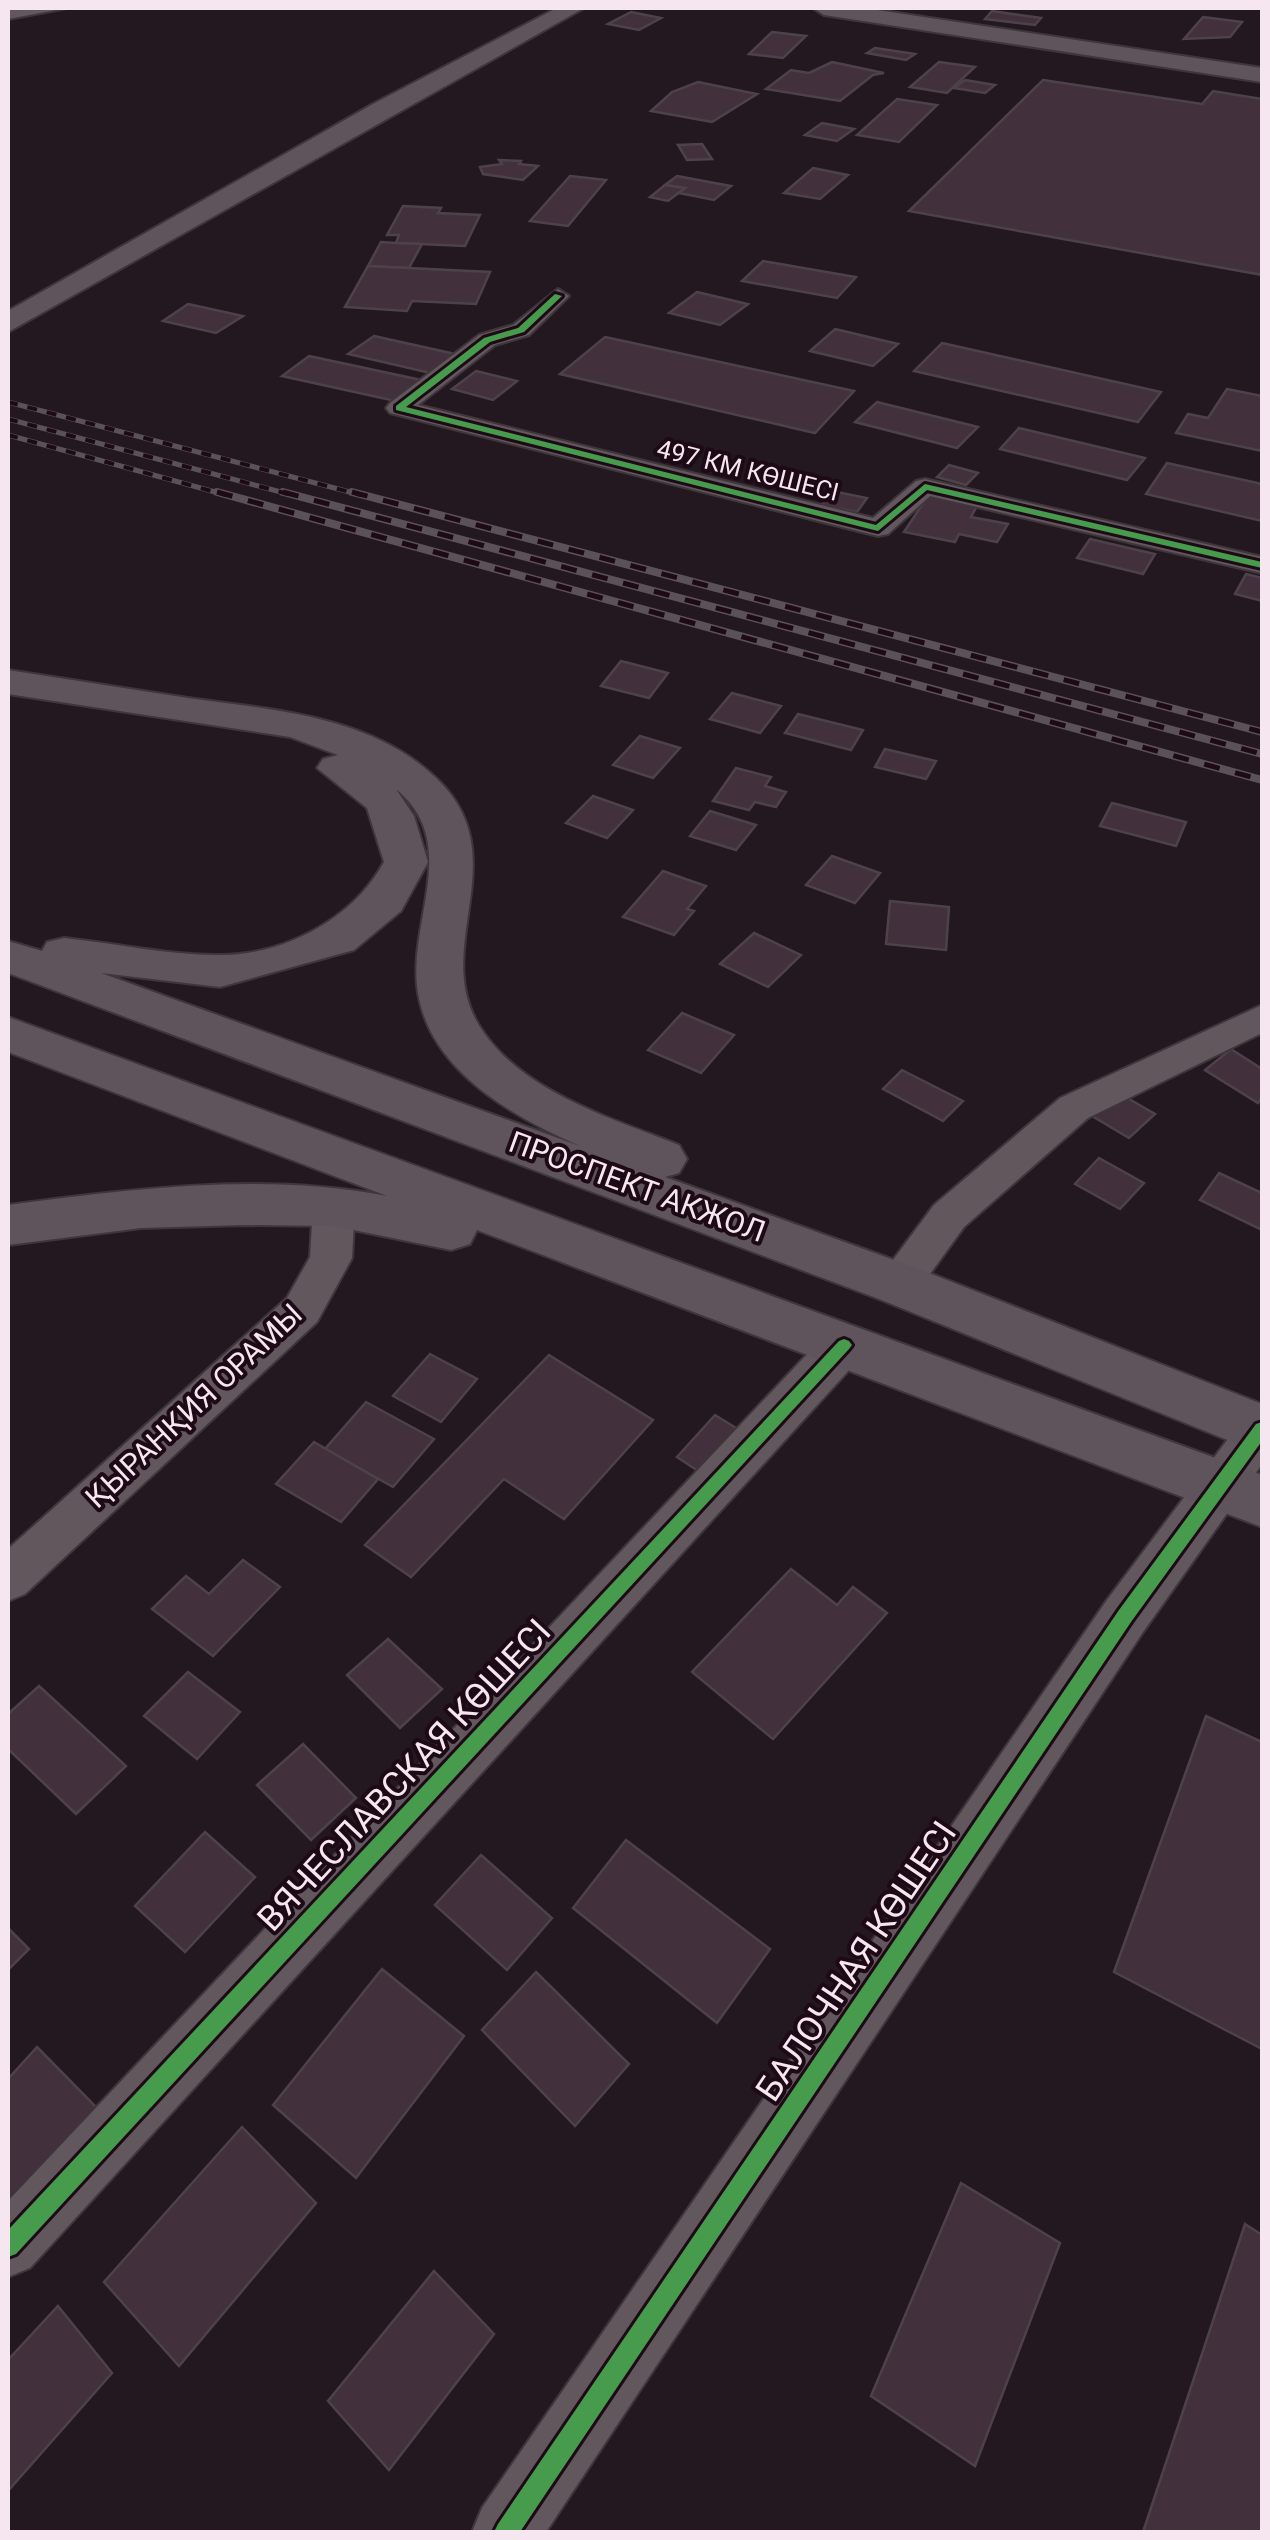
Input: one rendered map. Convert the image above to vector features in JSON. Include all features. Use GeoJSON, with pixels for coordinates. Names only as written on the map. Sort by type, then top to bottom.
{"type":"FeatureCollection","features":[{"type":"Feature","properties":{"kind":"main road"},"geometry":{"type":"LineString","coordinates":[[8,324],[540,8]]}},
{"type":"Feature","properties":{"kind":"main road"},"geometry":{"type":"LineString","coordinates":[[824,8],[1262,76]]}},
{"type":"Feature","properties":{"kind":"main road"},"geometry":{"type":"LineString","coordinates":[[25,282],[370,106],[512,38],[584,10]]}},
{"type":"Feature","properties":{"kind":"main road"},"geometry":{"type":"LineString","coordinates":[[8,682],[292,728],[340,738],[385,759],[418,784],[449,820],[456,860],[438,980],[456,1032],[498,1076],[573,1122],[727,1188],[806,1250]]}},
{"type":"Feature","properties":{"kind":"main road"},"geometry":{"type":"LineString","coordinates":[[8,700],[204,729],[281,746],[329,764],[359,777],[381,796],[397,821],[406,862],[385,901],[338,939],[276,959],[220,971],[162,968],[98,954],[8,954]]}},
{"type":"Feature","properties":{"kind":"main road","name":"ПРОСПЕКТ АКЖОЛ"},"geometry":{"type":"LineString","coordinates":[[8,954],[898,1284],[1262,1429]]}},
{"type":"Feature","properties":{"kind":"main road"},"geometry":{"type":"LineString","coordinates":[[8,1034],[1242,1492]]}},
{"type":"Feature","properties":{"kind":"main road"},"geometry":{"type":"LineString","coordinates":[[8,1226],[141,1208],[334,1206],[622,1264]]}},
{"type":"Feature","properties":{"kind":"street"},"geometry":{"type":"LineString","coordinates":[[8,14],[59,8]]}},
{"type":"Feature","properties":{"kind":"street","name":"497 КМ КӨШЕСІ"},"geometry":{"type":"LineString","coordinates":[[558,296],[521,330],[487,340],[399,408],[878,528],[925,487],[1262,564]]}},
{"type":"Feature","properties":{"kind":"street"},"geometry":{"type":"LineString","coordinates":[[898,1284],[949,1216],[1074,1108],[1262,1018]]}},
{"type":"Feature","properties":{"kind":"street","name":"ҚЫРАНҚИЯ ОРАМЫ"},"geometry":{"type":"LineString","coordinates":[[8,1579],[302,1310],[331,1258],[334,1206]]}},
{"type":"Feature","properties":{"kind":"street","name":"ВЯЧЕСЛАВСКАЯ КӨШЕСІ"},"geometry":{"type":"LineString","coordinates":[[8,2246],[844,1345]]}},
{"type":"Feature","properties":{"kind":"street","name":"БАЛОЧНАЯ КӨШЕСІ"},"geometry":{"type":"LineString","coordinates":[[506,2532],[1125,1616],[1242,1492],[1262,1429]]}},
{"type":"Feature","properties":{"kind":"building"},"geometry":{"type":"Polygon","coordinates":[[[992,11],[1041,18],[1035,25],[985,19],[992,11]]]}},
{"type":"Feature","properties":{"kind":"building"},"geometry":{"type":"Polygon","coordinates":[[[631,12],[661,18],[639,30],[608,24],[631,12]]]}},
{"type":"Feature","properties":{"kind":"building"},"geometry":{"type":"Polygon","coordinates":[[[1203,17],[1242,22],[1230,37],[1184,39],[1203,17]]]}},
{"type":"Feature","properties":{"kind":"building"},"geometry":{"type":"Polygon","coordinates":[[[772,32],[806,36],[783,58],[749,54],[772,32]]]}},
{"type":"Feature","properties":{"kind":"building"},"geometry":{"type":"Polygon","coordinates":[[[875,48],[915,54],[906,60],[867,53],[875,48]]]}},
{"type":"Feature","properties":{"kind":"building"},"geometry":{"type":"Polygon","coordinates":[[[832,62],[884,73],[873,75],[840,101],[766,89],[791,70],[809,73],[832,62]]]}},
{"type":"Feature","properties":{"kind":"building"},"geometry":{"type":"Polygon","coordinates":[[[939,62],[975,67],[947,93],[910,87],[939,62]]]}},
{"type":"Feature","properties":{"kind":"building"},"geometry":{"type":"Polygon","coordinates":[[[965,80],[995,85],[985,93],[954,88],[965,80]]]}},
{"type":"Feature","properties":{"kind":"building"},"geometry":{"type":"Polygon","coordinates":[[[1043,80],[1202,104],[1213,91],[1262,99],[1262,275],[909,211],[1043,80]]]}},
{"type":"Feature","properties":{"kind":"building"},"geometry":{"type":"Polygon","coordinates":[[[698,82],[757,94],[712,122],[651,111],[672,92],[698,82]]]}},
{"type":"Feature","properties":{"kind":"building"},"geometry":{"type":"Polygon","coordinates":[[[897,99],[937,105],[899,142],[857,135],[897,99]]]}},
{"type":"Feature","properties":{"kind":"building"},"geometry":{"type":"Polygon","coordinates":[[[822,123],[854,129],[837,141],[805,135],[822,123]]]}},
{"type":"Feature","properties":{"kind":"building"},"geometry":{"type":"Polygon","coordinates":[[[702,144],[712,159],[687,160],[678,145],[702,144]]]}},
{"type":"Feature","properties":{"kind":"building"},"geometry":{"type":"Polygon","coordinates":[[[499,160],[538,166],[523,180],[483,174],[480,167],[502,164],[499,160]]]}},
{"type":"Feature","properties":{"kind":"building"},"geometry":{"type":"Polygon","coordinates":[[[813,168],[848,175],[820,199],[784,193],[813,168]]]}},
{"type":"Feature","properties":{"kind":"building"},"geometry":{"type":"Polygon","coordinates":[[[570,176],[606,180],[568,226],[530,221],[570,176]]]}},
{"type":"Feature","properties":{"kind":"building"},"geometry":{"type":"Polygon","coordinates":[[[677,176],[731,186],[714,200],[679,193],[685,188],[665,185],[677,176]]]}},
{"type":"Feature","properties":{"kind":"building"},"geometry":{"type":"Polygon","coordinates":[[[665,185],[685,188],[668,201],[650,197],[665,185]]]}},
{"type":"Feature","properties":{"kind":"building"},"geometry":{"type":"Polygon","coordinates":[[[403,206],[480,215],[465,246],[396,243],[399,235],[387,235],[403,206]]]}},
{"type":"Feature","properties":{"kind":"building"},"geometry":{"type":"Polygon","coordinates":[[[381,242],[422,244],[409,268],[368,266],[381,242]]]}},
{"type":"Feature","properties":{"kind":"building"},"geometry":{"type":"Polygon","coordinates":[[[763,261],[856,277],[837,298],[742,281],[763,261]]]}},
{"type":"Feature","properties":{"kind":"building"},"geometry":{"type":"Polygon","coordinates":[[[368,266],[490,272],[476,304],[412,301],[407,311],[345,307],[368,266]]]}},
{"type":"Feature","properties":{"kind":"building"},"geometry":{"type":"Polygon","coordinates":[[[697,292],[748,304],[720,325],[669,313],[697,292]]]}},
{"type":"Feature","properties":{"kind":"building"},"geometry":{"type":"Polygon","coordinates":[[[188,304],[243,316],[216,333],[163,321],[188,304]]]}},
{"type":"Feature","properties":{"kind":"building"},"geometry":{"type":"Polygon","coordinates":[[[835,329],[898,344],[873,366],[810,351],[835,329]]]}},
{"type":"Feature","properties":{"kind":"building"},"geometry":{"type":"Polygon","coordinates":[[[374,336],[455,354],[430,373],[348,354],[374,336]]]}},
{"type":"Feature","properties":{"kind":"building"},"geometry":{"type":"Polygon","coordinates":[[[605,337],[854,391],[815,433],[560,374],[605,337]]]}},
{"type":"Feature","properties":{"kind":"building"},"geometry":{"type":"Polygon","coordinates":[[[942,343],[1161,392],[1138,422],[914,371],[942,343]]]}},
{"type":"Feature","properties":{"kind":"building"},"geometry":{"type":"Polygon","coordinates":[[[309,356],[421,380],[395,401],[282,376],[309,356]]]}},
{"type":"Feature","properties":{"kind":"building"},"geometry":{"type":"Polygon","coordinates":[[[476,371],[517,381],[493,400],[452,389],[476,371]]]}},
{"type":"Feature","properties":{"kind":"building"},"geometry":{"type":"Polygon","coordinates":[[[1227,389],[1262,396],[1262,451],[1176,433],[1188,414],[1208,418],[1227,389]]]}},
{"type":"Feature","properties":{"kind":"building"},"geometry":{"type":"Polygon","coordinates":[[[877,402],[978,427],[957,448],[855,422],[877,402]]]}},
{"type":"Feature","properties":{"kind":"building"},"geometry":{"type":"Polygon","coordinates":[[[1019,428],[1145,458],[1127,480],[1000,449],[1019,428]]]}},
{"type":"Feature","properties":{"kind":"building"},"geometry":{"type":"Polygon","coordinates":[[[1167,463],[1262,484],[1262,521],[1146,494],[1167,463]]]}},
{"type":"Feature","properties":{"kind":"building"},"geometry":{"type":"Polygon","coordinates":[[[949,465],[978,473],[966,485],[937,477],[949,465]]]}},
{"type":"Feature","properties":{"kind":"building"},"geometry":{"type":"Polygon","coordinates":[[[832,491],[867,498],[857,512],[822,505],[832,491]]]}},
{"type":"Feature","properties":{"kind":"building"},"geometry":{"type":"Polygon","coordinates":[[[928,496],[977,506],[971,517],[1008,524],[997,542],[959,534],[955,542],[904,532],[928,496]]]}},
{"type":"Feature","properties":{"kind":"building"},"geometry":{"type":"Polygon","coordinates":[[[1090,539],[1155,554],[1143,574],[1077,558],[1090,539]]]}},
{"type":"Feature","properties":{"kind":"building"},"geometry":{"type":"Polygon","coordinates":[[[1246,574],[1262,578],[1262,601],[1235,594],[1246,574]]]}},
{"type":"Feature","properties":{"kind":"building"},"geometry":{"type":"Polygon","coordinates":[[[621,661],[668,673],[649,698],[601,686],[621,661]]]}},
{"type":"Feature","properties":{"kind":"building"},"geometry":{"type":"Polygon","coordinates":[[[732,693],[781,706],[760,733],[710,719],[732,693]]]}},
{"type":"Feature","properties":{"kind":"building"},"geometry":{"type":"Polygon","coordinates":[[[798,714],[863,730],[851,750],[785,733],[798,714]]]}},
{"type":"Feature","properties":{"kind":"building"},"geometry":{"type":"Polygon","coordinates":[[[640,736],[680,748],[653,778],[613,765],[640,736]]]}},
{"type":"Feature","properties":{"kind":"building"},"geometry":{"type":"Polygon","coordinates":[[[885,749],[936,761],[926,779],[875,767],[885,749]]]}},
{"type":"Feature","properties":{"kind":"building"},"geometry":{"type":"Polygon","coordinates":[[[736,768],[771,777],[765,786],[786,792],[776,807],[755,802],[749,810],[713,801],[736,768]]]}},
{"type":"Feature","properties":{"kind":"building"},"geometry":{"type":"Polygon","coordinates":[[[593,796],[633,810],[607,838],[566,823],[593,796]]]}},
{"type":"Feature","properties":{"kind":"building"},"geometry":{"type":"Polygon","coordinates":[[[1112,803],[1186,822],[1176,846],[1100,826],[1112,803]]]}},
{"type":"Feature","properties":{"kind":"building"},"geometry":{"type":"Polygon","coordinates":[[[710,811],[756,825],[736,850],[690,836],[710,811]]]}},
{"type":"Feature","properties":{"kind":"building"},"geometry":{"type":"Polygon","coordinates":[[[832,856],[880,873],[855,903],[806,885],[832,856]]]}},
{"type":"Feature","properties":{"kind":"building"},"geometry":{"type":"Polygon","coordinates":[[[663,871],[706,886],[687,909],[694,911],[674,935],[623,917],[663,871]]]}},
{"type":"Feature","properties":{"kind":"building"},"geometry":{"type":"Polygon","coordinates":[[[890,901],[949,907],[946,950],[886,944],[890,901]]]}},
{"type":"Feature","properties":{"kind":"building"},"geometry":{"type":"Polygon","coordinates":[[[754,933],[801,955],[768,987],[720,964],[754,933]]]}},
{"type":"Feature","properties":{"kind":"building"},"geometry":{"type":"Polygon","coordinates":[[[682,1013],[734,1035],[701,1073],[648,1050],[682,1013]]]}},
{"type":"Feature","properties":{"kind":"building"},"geometry":{"type":"Polygon","coordinates":[[[1231,1049],[1262,1069],[1262,1098],[1258,1103],[1205,1070],[1231,1049]]]}},
{"type":"Feature","properties":{"kind":"building"},"geometry":{"type":"Polygon","coordinates":[[[902,1070],[963,1101],[943,1121],[883,1089],[902,1070]]]}},
{"type":"Feature","properties":{"kind":"building"},"geometry":{"type":"Polygon","coordinates":[[[1117,1092],[1155,1114],[1129,1138],[1092,1116],[1117,1092]]]}},
{"type":"Feature","properties":{"kind":"building"},"geometry":{"type":"Polygon","coordinates":[[[1099,1158],[1144,1183],[1120,1209],[1075,1184],[1099,1158]]]}},
{"type":"Feature","properties":{"kind":"building"},"geometry":{"type":"Polygon","coordinates":[[[1219,1173],[1262,1193],[1262,1230],[1200,1200],[1219,1173]]]}},
{"type":"Feature","properties":{"kind":"building"},"geometry":{"type":"Polygon","coordinates":[[[430,1354],[477,1379],[441,1422],[393,1396],[430,1354]]]}},
{"type":"Feature","properties":{"kind":"building"},"geometry":{"type":"Polygon","coordinates":[[[549,1355],[653,1420],[564,1519],[504,1479],[411,1577],[365,1545],[549,1355]]]}},
{"type":"Feature","properties":{"kind":"building"},"geometry":{"type":"Polygon","coordinates":[[[366,1402],[434,1439],[393,1487],[325,1449],[366,1402]]]}},
{"type":"Feature","properties":{"kind":"building"},"geometry":{"type":"Polygon","coordinates":[[[715,1415],[749,1436],[707,1477],[677,1457],[715,1415]]]}},
{"type":"Feature","properties":{"kind":"building"},"geometry":{"type":"Polygon","coordinates":[[[314,1442],[378,1479],[341,1522],[276,1484],[314,1442]]]}},
{"type":"Feature","properties":{"kind":"building"},"geometry":{"type":"Polygon","coordinates":[[[243,1560],[280,1587],[213,1656],[152,1609],[186,1576],[209,1594],[243,1560]]]}},
{"type":"Feature","properties":{"kind":"building"},"geometry":{"type":"Polygon","coordinates":[[[791,1569],[837,1605],[853,1587],[887,1613],[773,1739],[692,1672],[791,1569]]]}},
{"type":"Feature","properties":{"kind":"building"},"geometry":{"type":"Polygon","coordinates":[[[388,1639],[442,1689],[400,1728],[347,1675],[388,1639]]]}},
{"type":"Feature","properties":{"kind":"building"},"geometry":{"type":"Polygon","coordinates":[[[188,1672],[240,1712],[197,1759],[144,1716],[188,1672]]]}},
{"type":"Feature","properties":{"kind":"building"},"geometry":{"type":"Polygon","coordinates":[[[39,1686],[126,1766],[76,1814],[8,1749],[8,1714],[39,1686]]]}},
{"type":"Feature","properties":{"kind":"building"},"geometry":{"type":"Polygon","coordinates":[[[1206,1716],[1262,1742],[1262,2049],[1114,1972],[1206,1716]]]}},
{"type":"Feature","properties":{"kind":"building"},"geometry":{"type":"Polygon","coordinates":[[[303,1744],[356,1798],[311,1840],[257,1785],[303,1744]]]}},
{"type":"Feature","properties":{"kind":"building"},"geometry":{"type":"Polygon","coordinates":[[[205,1832],[255,1877],[185,1952],[135,1906],[205,1832]]]}},
{"type":"Feature","properties":{"kind":"building"},"geometry":{"type":"Polygon","coordinates":[[[626,1840],[770,1949],[717,2023],[573,1908],[626,1840]]]}},
{"type":"Feature","properties":{"kind":"building"},"geometry":{"type":"Polygon","coordinates":[[[481,1855],[552,1918],[507,1970],[435,1905],[481,1855]]]}},
{"type":"Feature","properties":{"kind":"building"},"geometry":{"type":"Polygon","coordinates":[[[8,1928],[29,1949],[8,1970],[8,1928]]]}},
{"type":"Feature","properties":{"kind":"building"},"geometry":{"type":"Polygon","coordinates":[[[382,1969],[464,2036],[356,2178],[273,2105],[382,1969]]]}},
{"type":"Feature","properties":{"kind":"building"},"geometry":{"type":"Polygon","coordinates":[[[536,1972],[629,2064],[575,2126],[482,2030],[536,1972]]]}},
{"type":"Feature","properties":{"kind":"building"},"geometry":{"type":"Polygon","coordinates":[[[37,2047],[99,2110],[8,2213],[8,2079],[37,2047]]]}},
{"type":"Feature","properties":{"kind":"building"},"geometry":{"type":"Polygon","coordinates":[[[242,2127],[316,2203],[179,2366],[104,2282],[242,2127]]]}},
{"type":"Feature","properties":{"kind":"building"},"geometry":{"type":"Polygon","coordinates":[[[961,2183],[1060,2243],[975,2466],[871,2396],[961,2183]]]}},
{"type":"Feature","properties":{"kind":"building"},"geometry":{"type":"Polygon","coordinates":[[[1245,2224],[1262,2235],[1262,2532],[1143,2532],[1245,2224]]]}},
{"type":"Feature","properties":{"kind":"building"},"geometry":{"type":"Polygon","coordinates":[[[434,2271],[494,2334],[389,2470],[328,2401],[434,2271]]]}},
{"type":"Feature","properties":{"kind":"building"},"geometry":{"type":"Polygon","coordinates":[[[58,2306],[112,2373],[8,2491],[8,2360],[58,2306]]]}},
{"type":"Feature","properties":{"kind":"railway"},"geometry":{"type":"LineString","coordinates":[[8,402],[361,495]]}},
{"type":"Feature","properties":{"kind":"railway"},"geometry":{"type":"LineString","coordinates":[[8,419],[292,495]]}},
{"type":"Feature","properties":{"kind":"railway"},"geometry":{"type":"LineString","coordinates":[[8,435],[226,495]]}},
{"type":"Feature","properties":{"kind":"railway"},"geometry":{"type":"LineString","coordinates":[[217,492],[1262,780]]}},
{"type":"Feature","properties":{"kind":"railway"},"geometry":{"type":"LineString","coordinates":[[283,492],[1262,754]]}},
{"type":"Feature","properties":{"kind":"railway"},"geometry":{"type":"LineString","coordinates":[[352,492],[1262,732]]}},
{"type":"Feature","properties":{"kind":"cycle path"},"geometry":{"type":"LineString","coordinates":[[558,296],[521,330],[487,340],[399,408],[878,528],[925,487],[1262,565]]}},
{"type":"Feature","properties":{"kind":"cycle path"},"geometry":{"type":"LineString","coordinates":[[8,2246],[844,1345]]}},
{"type":"Feature","properties":{"kind":"cycle path"},"geometry":{"type":"LineString","coordinates":[[506,2532],[1125,1616],[1262,1429]]}}]}
